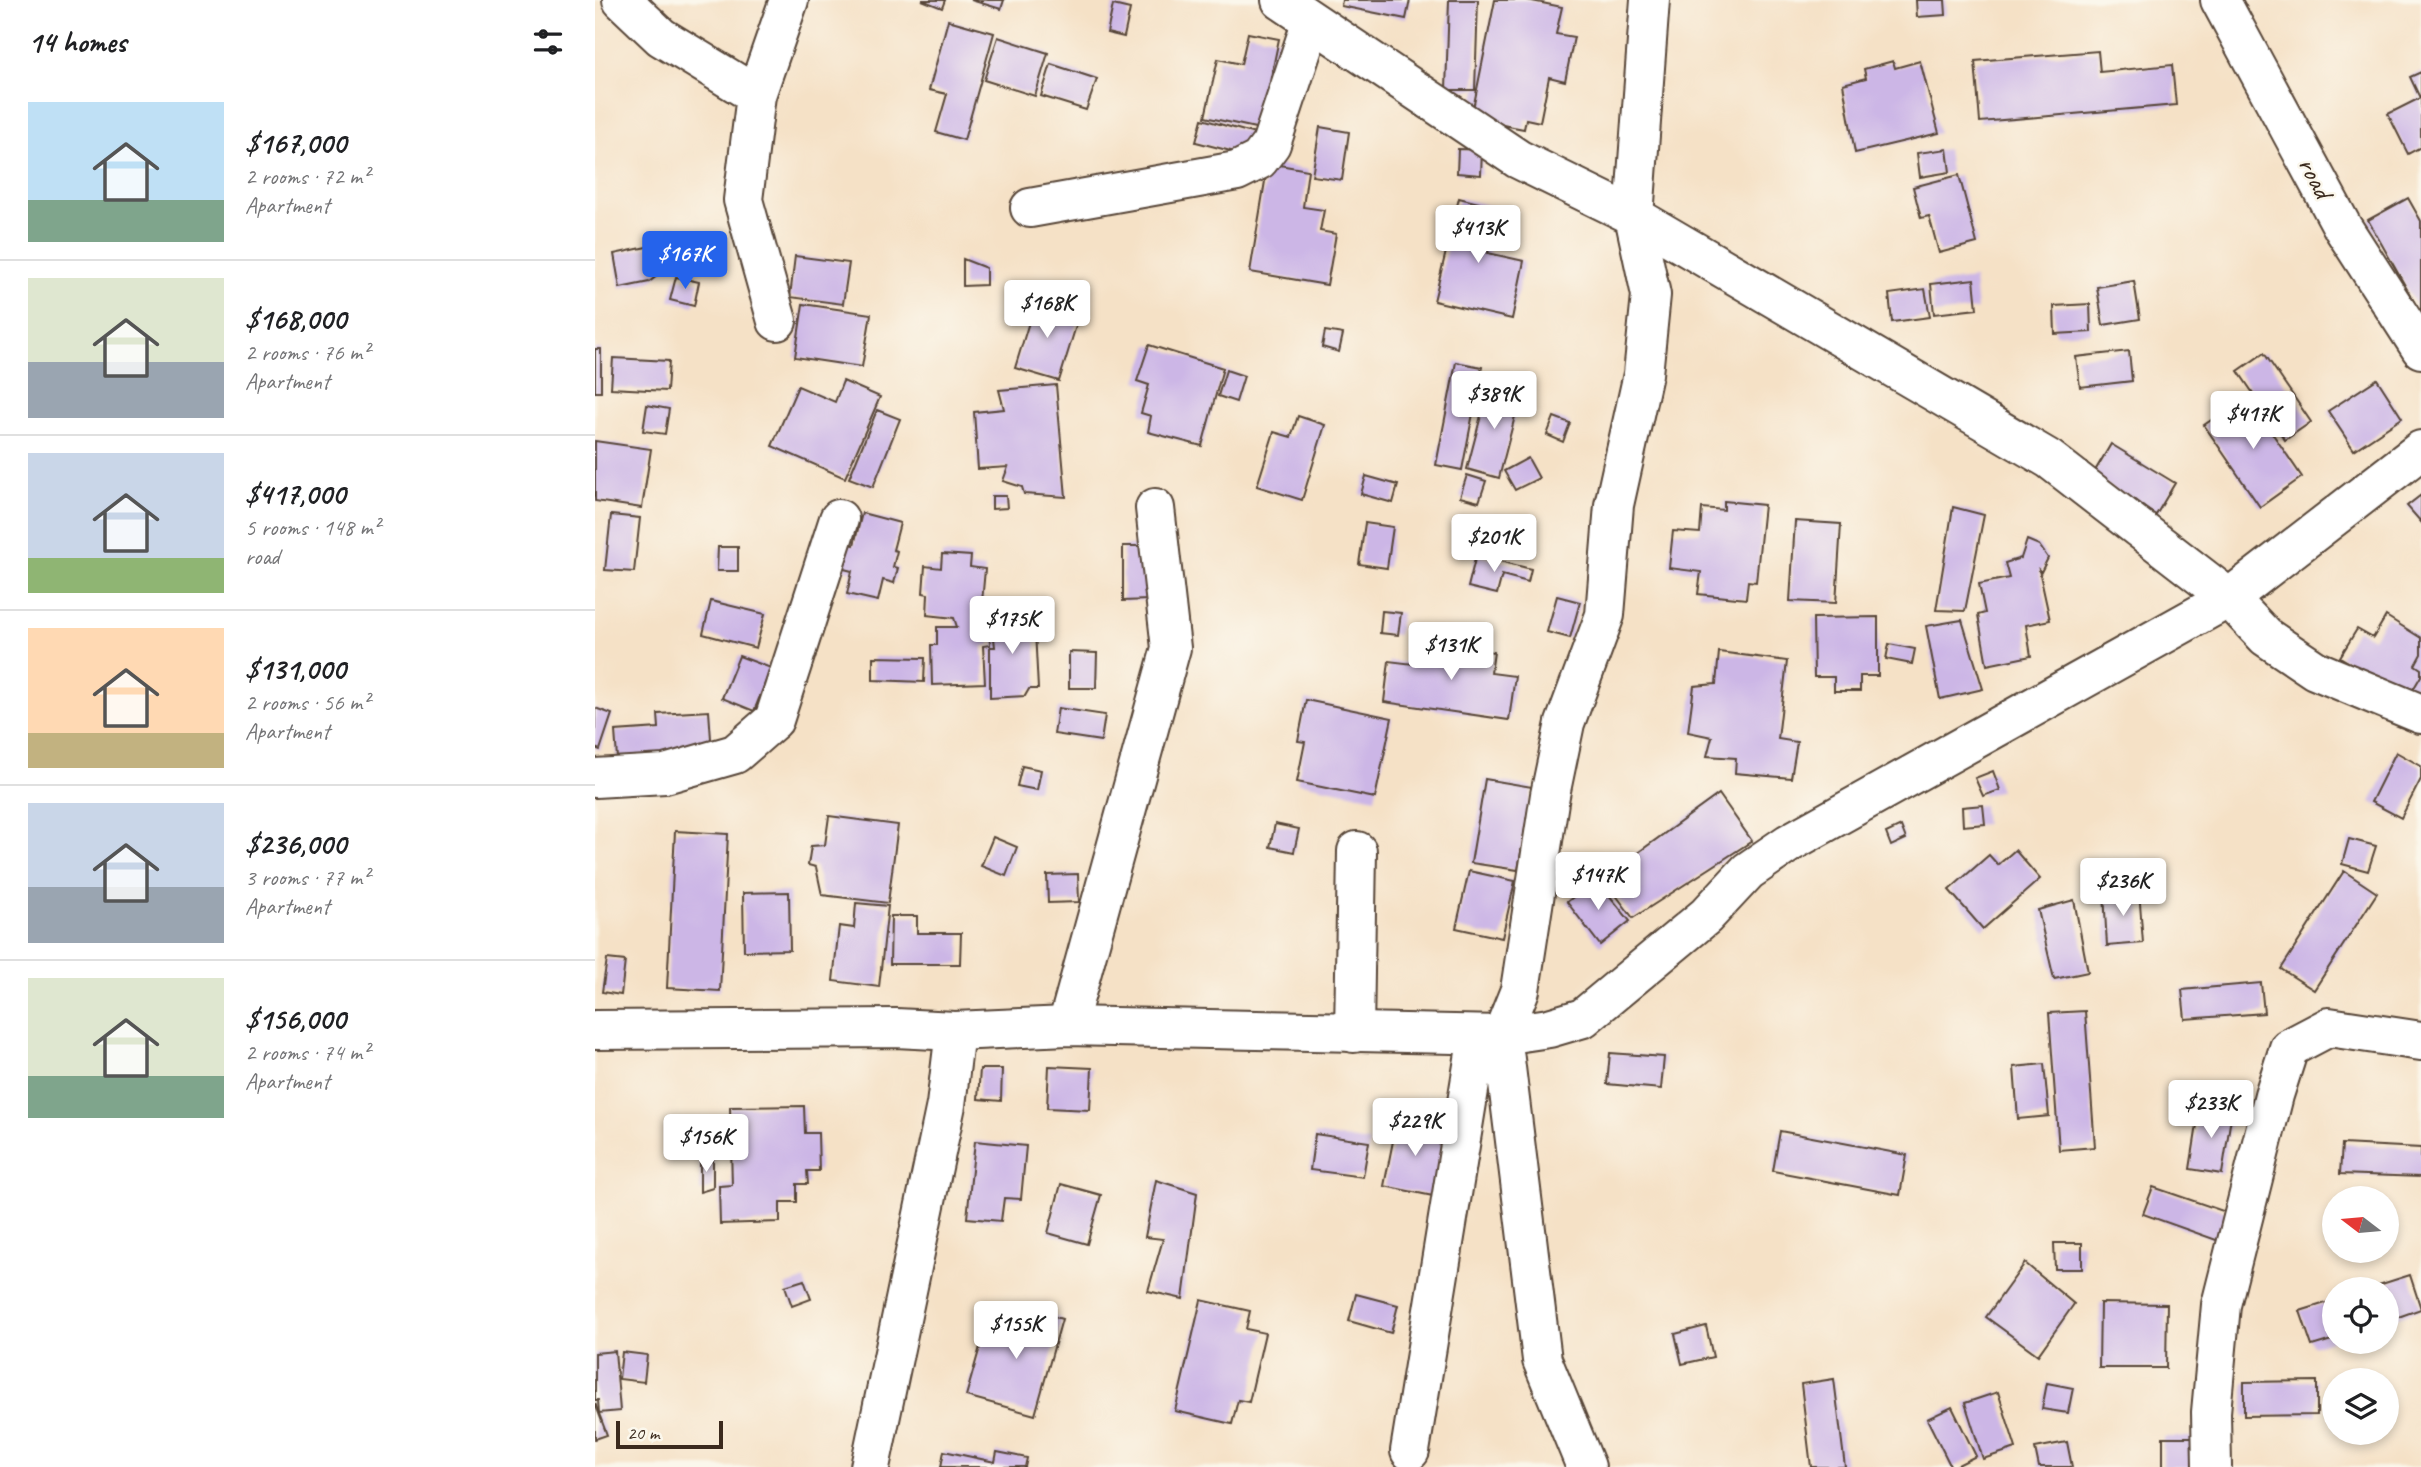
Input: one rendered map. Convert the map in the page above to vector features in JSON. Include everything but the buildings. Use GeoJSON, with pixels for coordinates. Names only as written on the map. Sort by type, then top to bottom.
{"type":"FeatureCollection","features":[{"type":"Feature","properties":{"kind":"street"},"geometry":{"type":"LineString","coordinates":[[622,0],[661,37],[756,95]]}},
{"type":"Feature","properties":{"kind":"street"},"geometry":{"type":"LineString","coordinates":[[777,321],[743,200],[756,95],[789,0]]}},
{"type":"Feature","properties":{"kind":"street"},"geometry":{"type":"LineString","coordinates":[[1280,0],[1518,159],[1634,216],[2049,459],[2229,598],[2266,637],[2315,670],[2421,714]]}},
{"type":"Feature","properties":{"kind":"street"},"geometry":{"type":"LineString","coordinates":[[1410,1451],[1490,1035],[1520,990],[1549,795],[1565,723],[1605,615],[1614,505],[1643,374],[1651,295],[1634,216],[1650,0]]}},
{"type":"Feature","properties":{"kind":"street","name":"road"},"geometry":{"type":"LineString","coordinates":[[2220,0],[2343,228],[2421,349]]}},
{"type":"Feature","properties":{"kind":"street"},"geometry":{"type":"LineString","coordinates":[[1030,208],[1237,171],[1259,160],[1271,144],[1311,23]]}},
{"type":"Feature","properties":{"kind":"street"},"geometry":{"type":"LineString","coordinates":[[595,1030],[896,1028],[955,1031],[1067,1026],[1490,1035],[1549,1028],[1583,1018],[1706,916],[1748,871],[1789,843],[2229,598],[2421,450]]}},
{"type":"Feature","properties":{"kind":"street"},"geometry":{"type":"LineString","coordinates":[[1067,1026],[1171,648],[1155,508]]}},
{"type":"Feature","properties":{"kind":"street"},"geometry":{"type":"LineString","coordinates":[[595,778],[666,774],[735,754],[774,720],[839,519]]}},
{"type":"Feature","properties":{"kind":"street"},"geometry":{"type":"LineString","coordinates":[[1354,1033],[1357,851]]}},
{"type":"Feature","properties":{"kind":"street"},"geometry":{"type":"LineString","coordinates":[[2212,1467],[2211,1412],[2221,1305],[2274,1095],[2290,1048],[2329,1027],[2421,1041]]}},
{"type":"Feature","properties":{"kind":"street"},"geometry":{"type":"LineString","coordinates":[[870,1467],[946,1105],[955,1031]]}},
{"type":"Feature","properties":{"kind":"street"},"geometry":{"type":"LineString","coordinates":[[1490,1035],[1542,1360],[1586,1467]]}}]}
